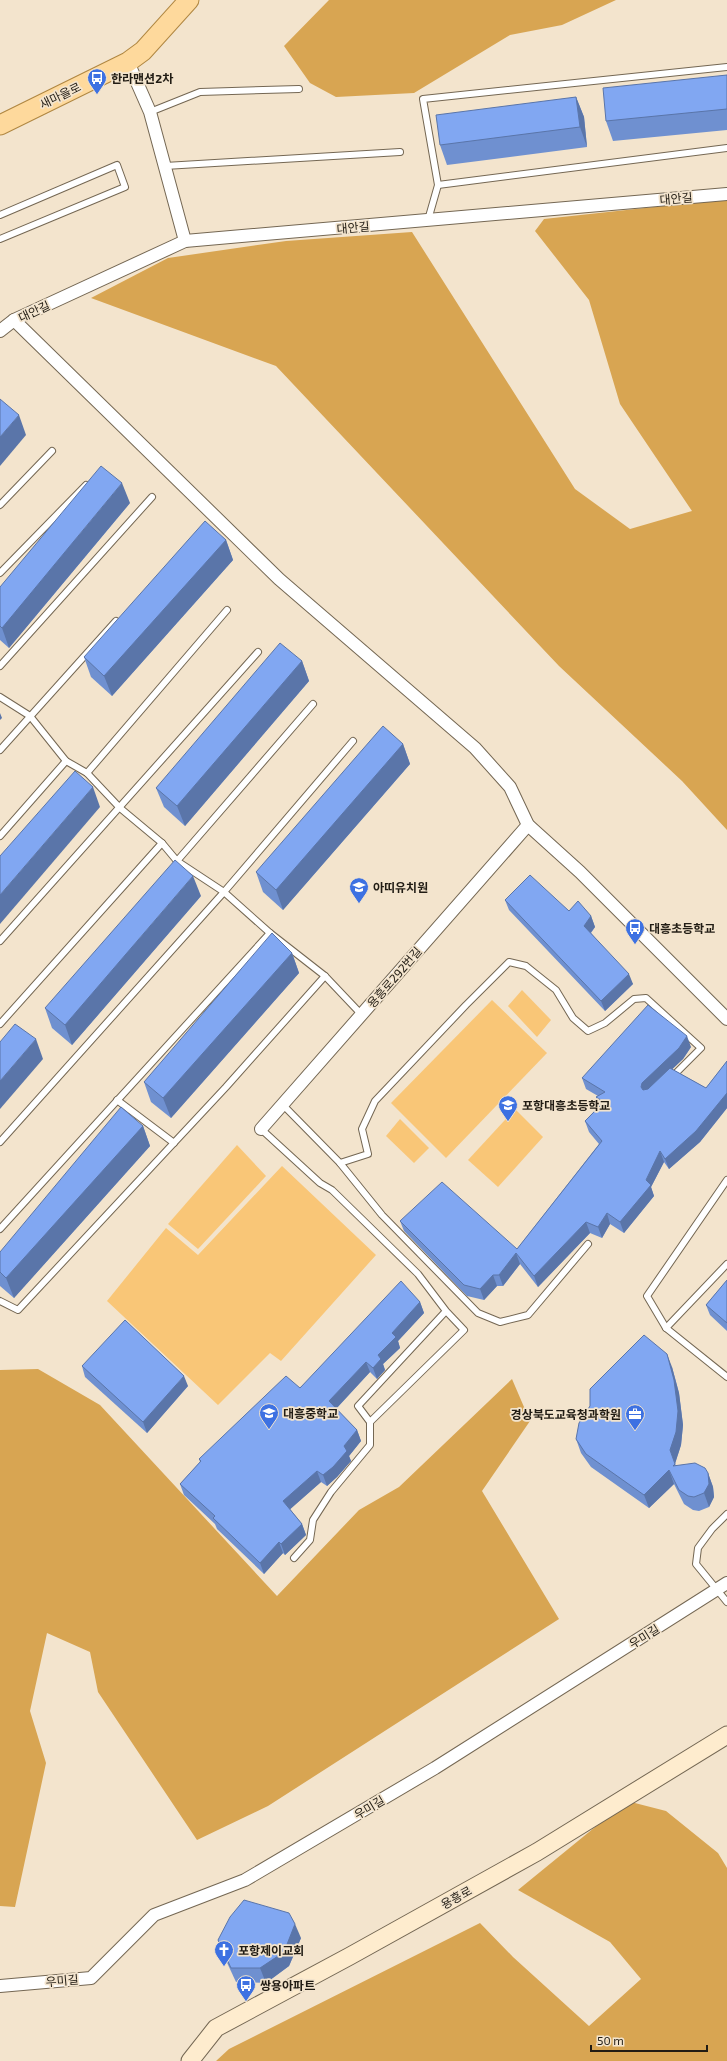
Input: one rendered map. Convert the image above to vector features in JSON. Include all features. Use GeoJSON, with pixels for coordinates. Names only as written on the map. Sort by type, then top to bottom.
{"type":"FeatureCollection","features":[{"type":"Feature","properties":{"kind":"main road","name":"새마을로"},"geometry":{"type":"LineString","coordinates":[[0,124],[128,62],[143,52],[189,0]]}},
{"type":"Feature","properties":{"kind":"main road","name":"용흥로"},"geometry":{"type":"LineString","coordinates":[[190,2061],[216,2028],[350,1956],[537,1852],[727,1735]]}},
{"type":"Feature","properties":{"kind":"street"},"geometry":{"type":"LineString","coordinates":[[128,62],[150,112],[185,240]]}},
{"type":"Feature","properties":{"kind":"street","name":"대안길"},"geometry":{"type":"LineString","coordinates":[[0,331],[14,320],[185,240],[727,194]]}},
{"type":"Feature","properties":{"kind":"street"},"geometry":{"type":"LineString","coordinates":[[14,320],[279,579],[475,748],[510,787],[528,824],[580,872],[727,1019]]}},
{"type":"Feature","properties":{"kind":"street","name":"용흥로292번길"},"geometry":{"type":"LineString","coordinates":[[261,1130],[528,824]]}},
{"type":"Feature","properties":{"kind":"street","name":"우미길"},"geometry":{"type":"LineString","coordinates":[[0,1986],[91,1978],[154,1915],[252,1876],[435,1768],[722,1586]]}},
{"type":"Feature","properties":{"kind":"lane"},"geometry":{"type":"LineString","coordinates":[[428,220],[438,185],[423,99],[727,67]]}},
{"type":"Feature","properties":{"kind":"lane"},"geometry":{"type":"LineString","coordinates":[[150,112],[200,92],[299,89]]}},
{"type":"Feature","properties":{"kind":"lane"},"geometry":{"type":"LineString","coordinates":[[438,185],[727,148]]}},
{"type":"Feature","properties":{"kind":"lane"},"geometry":{"type":"LineString","coordinates":[[166,166],[400,152]]}},
{"type":"Feature","properties":{"kind":"lane"},"geometry":{"type":"LineString","coordinates":[[0,215],[117,165],[125,187],[0,239]]}},
{"type":"Feature","properties":{"kind":"lane"},"geometry":{"type":"LineString","coordinates":[[0,505],[52,451]]}},
{"type":"Feature","properties":{"kind":"lane"},"geometry":{"type":"LineString","coordinates":[[0,573],[86,485]]}},
{"type":"Feature","properties":{"kind":"lane"},"geometry":{"type":"LineString","coordinates":[[0,666],[152,497]]}},
{"type":"Feature","properties":{"kind":"lane"},"geometry":{"type":"LineString","coordinates":[[87,773],[227,610]]}},
{"type":"Feature","properties":{"kind":"lane"},"geometry":{"type":"LineString","coordinates":[[0,750],[123,613]]}},
{"type":"Feature","properties":{"kind":"lane"},"geometry":{"type":"LineString","coordinates":[[0,941],[258,652]]}},
{"type":"Feature","properties":{"kind":"lane"},"geometry":{"type":"LineString","coordinates":[[0,697],[30,716],[66,761],[87,773],[120,808],[162,842],[177,860],[224,892],[270,933],[325,976],[361,1014]]}},
{"type":"Feature","properties":{"kind":"lane"},"geometry":{"type":"LineString","coordinates":[[177,860],[313,704]]}},
{"type":"Feature","properties":{"kind":"lane"},"geometry":{"type":"LineString","coordinates":[[0,1142],[224,892],[353,741]]}},
{"type":"Feature","properties":{"kind":"lane"},"geometry":{"type":"LineString","coordinates":[[0,836],[66,761]]}},
{"type":"Feature","properties":{"kind":"lane"},"geometry":{"type":"LineString","coordinates":[[0,1024],[162,842]]}},
{"type":"Feature","properties":{"kind":"lane"},"geometry":{"type":"LineString","coordinates":[[0,1229],[270,933]]}},
{"type":"Feature","properties":{"kind":"lane"},"geometry":{"type":"LineString","coordinates":[[340,1163],[368,1154],[362,1129],[375,1101],[509,962],[526,966],[556,990],[574,1018],[588,1030],[605,1023],[634,999],[646,998],[701,1048],[666,1083]]}},
{"type":"Feature","properties":{"kind":"lane"},"geometry":{"type":"LineString","coordinates":[[0,1301],[18,1310],[174,1143],[325,976]]}},
{"type":"Feature","properties":{"kind":"lane"},"geometry":{"type":"LineString","coordinates":[[117,1100],[174,1143]]}},
{"type":"Feature","properties":{"kind":"lane"},"geometry":{"type":"LineString","coordinates":[[283,1105],[340,1163],[382,1215],[441,1277],[478,1313],[500,1322],[528,1315],[588,1244]]}},
{"type":"Feature","properties":{"kind":"lane"},"geometry":{"type":"LineString","coordinates":[[261,1130],[320,1183],[332,1190],[418,1274],[446,1311],[464,1330],[370,1422]]}},
{"type":"Feature","properties":{"kind":"lane"},"geometry":{"type":"LineString","coordinates":[[727,1180],[647,1296],[666,1328],[727,1377]]}},
{"type":"Feature","properties":{"kind":"lane"},"geometry":{"type":"LineString","coordinates":[[666,1328],[727,1264]]}},
{"type":"Feature","properties":{"kind":"lane"},"geometry":{"type":"LineString","coordinates":[[294,1558],[310,1540],[313,1520],[316,1514],[331,1492],[370,1444],[370,1422],[358,1406],[446,1311]]}},
{"type":"Feature","properties":{"kind":"lane"},"geometry":{"type":"LineString","coordinates":[[727,1514],[698,1548],[696,1564],[722,1586],[727,1602]]}},
{"type":"Feature","properties":{"kind":"shaded area"},"geometry":{"type":"Polygon","coordinates":[[[329,0],[616,0],[562,25],[510,35],[414,93],[336,97],[310,83],[284,46],[329,0]]]}},
{"type":"Feature","properties":{"kind":"shaded area"},"geometry":{"type":"Polygon","coordinates":[[[727,199],[727,830],[682,781],[559,666],[276,366],[91,298],[168,258],[286,241],[412,232],[575,489],[630,529],[692,511],[620,404],[589,300],[535,231],[544,219],[727,199]]]}},
{"type":"Feature","properties":{"kind":"shaded area"},"geometry":{"type":"Polygon","coordinates":[[[522,990],[551,1020],[537,1037],[508,1006],[522,990]]]}},
{"type":"Feature","properties":{"kind":"shaded area"},"geometry":{"type":"Polygon","coordinates":[[[492,1000],[547,1053],[446,1158],[391,1103],[492,1000]]]}},
{"type":"Feature","properties":{"kind":"shaded area"},"geometry":{"type":"Polygon","coordinates":[[[515,1109],[543,1137],[498,1187],[468,1160],[515,1109]]]}},
{"type":"Feature","properties":{"kind":"shaded area"},"geometry":{"type":"Polygon","coordinates":[[[400,1119],[429,1148],[414,1163],[386,1136],[400,1119]]]}},
{"type":"Feature","properties":{"kind":"shaded area"},"geometry":{"type":"Polygon","coordinates":[[[237,1145],[266,1176],[198,1249],[168,1224],[237,1145]]]}},
{"type":"Feature","properties":{"kind":"shaded area"},"geometry":{"type":"Polygon","coordinates":[[[282,1166],[376,1255],[281,1361],[270,1353],[218,1405],[107,1301],[166,1228],[198,1255],[282,1166]]]}},
{"type":"Feature","properties":{"kind":"shaded area"},"geometry":{"type":"Polygon","coordinates":[[[38,1369],[100,1405],[277,1596],[359,1510],[399,1487],[512,1379],[530,1421],[482,1491],[559,1619],[268,1806],[197,1840],[98,1692],[90,1652],[47,1633],[30,1711],[46,1763],[15,1907],[0,1906],[0,1370],[38,1369]]]}},
{"type":"Feature","properties":{"kind":"shaded area"},"geometry":{"type":"Polygon","coordinates":[[[627,1801],[666,1811],[718,1853],[727,1868],[727,2061],[216,2061],[229,2049],[480,1923],[513,1957],[589,2026],[641,1979],[610,1942],[518,1890],[627,1801]]]}},
{"type":"Feature","properties":{"kind":"building"},"geometry":{"type":"Polygon","coordinates":[[[727,75],[727,109],[606,121],[603,88],[727,75]]]}},
{"type":"Feature","properties":{"kind":"building"},"geometry":{"type":"Polygon","coordinates":[[[576,97],[580,127],[440,145],[436,115],[576,97]]]}},
{"type":"Feature","properties":{"kind":"building"},"geometry":{"type":"Polygon","coordinates":[[[0,399],[19,415],[0,437],[0,399]]]}},
{"type":"Feature","properties":{"kind":"building"},"geometry":{"type":"Polygon","coordinates":[[[101,466],[122,483],[2,628],[0,626],[0,587],[101,466]]]}},
{"type":"Feature","properties":{"kind":"building"},"geometry":{"type":"Polygon","coordinates":[[[205,521],[226,540],[104,676],[84,657],[205,521]]]}},
{"type":"Feature","properties":{"kind":"building"},"geometry":{"type":"Polygon","coordinates":[[[280,643],[302,661],[177,806],[156,788],[280,643]]]}},
{"type":"Feature","properties":{"kind":"building"},"geometry":{"type":"Polygon","coordinates":[[[383,726],[403,744],[276,890],[256,872],[383,726]]]}},
{"type":"Feature","properties":{"kind":"building"},"geometry":{"type":"Polygon","coordinates":[[[75,771],[93,787],[0,895],[0,856],[75,771]]]}},
{"type":"Feature","properties":{"kind":"building"},"geometry":{"type":"Polygon","coordinates":[[[175,860],[193,876],[65,1025],[45,1008],[175,860]]]}},
{"type":"Feature","properties":{"kind":"building"},"geometry":{"type":"Polygon","coordinates":[[[530,875],[569,911],[578,901],[591,916],[584,926],[629,974],[601,1001],[505,900],[530,875]]]}},
{"type":"Feature","properties":{"kind":"building"},"geometry":{"type":"Polygon","coordinates":[[[272,933],[292,953],[163,1098],[144,1082],[272,933]]]}},
{"type":"Feature","properties":{"kind":"building"},"geometry":{"type":"Polygon","coordinates":[[[648,1005],[687,1036],[679,1048],[642,1083],[641,1087],[643,1090],[648,1089],[670,1068],[706,1088],[727,1061],[727,1093],[696,1131],[665,1159],[660,1151],[646,1180],[651,1185],[620,1222],[607,1213],[598,1227],[586,1222],[534,1276],[516,1253],[499,1275],[493,1275],[480,1289],[464,1285],[400,1221],[442,1182],[517,1249],[602,1141],[585,1121],[604,1102],[596,1097],[605,1092],[582,1078],[648,1005]]]}},
{"type":"Feature","properties":{"kind":"building"},"geometry":{"type":"Polygon","coordinates":[[[15,1024],[36,1039],[0,1081],[0,1042],[15,1024]]]}},
{"type":"Feature","properties":{"kind":"building"},"geometry":{"type":"Polygon","coordinates":[[[121,1107],[143,1126],[6,1278],[0,1272],[0,1252],[121,1107]]]}},
{"type":"Feature","properties":{"kind":"building"},"geometry":{"type":"Polygon","coordinates":[[[727,1280],[727,1323],[706,1305],[727,1280]]]}},
{"type":"Feature","properties":{"kind":"building"},"geometry":{"type":"Polygon","coordinates":[[[401,1281],[420,1302],[392,1333],[396,1337],[378,1355],[381,1359],[373,1368],[366,1362],[329,1401],[357,1430],[344,1446],[347,1451],[333,1467],[323,1475],[317,1471],[283,1501],[302,1524],[281,1544],[279,1542],[260,1563],[213,1518],[215,1516],[180,1484],[201,1461],[199,1459],[286,1376],[300,1388],[401,1281]]]}},
{"type":"Feature","properties":{"kind":"building"},"geometry":{"type":"Polygon","coordinates":[[[125,1320],[184,1376],[143,1422],[82,1366],[125,1320]]]}},
{"type":"Feature","properties":{"kind":"building","name":"경상북도교육청과학원"},"geometry":{"type":"Polygon","coordinates":[[[644,1335],[667,1354],[674,1380],[678,1411],[676,1432],[670,1450],[675,1464],[673,1466],[695,1463],[705,1468],[708,1473],[709,1484],[704,1493],[694,1497],[688,1496],[679,1490],[669,1470],[644,1495],[586,1454],[576,1439],[579,1423],[590,1406],[590,1389],[644,1335]]]}},
{"type":"Feature","properties":{"kind":"building"},"geometry":{"type":"Polygon","coordinates":[[[244,1900],[289,1913],[295,1924],[284,1952],[260,1968],[231,1968],[218,1940],[230,1917],[244,1900]]]}},
{"type":"Feature","properties":{"kind":"place","name":"한라맨션2차"},"geometry":{"type":"Point","coordinates":[97,95]}},
{"type":"Feature","properties":{"kind":"place","name":"아띠유치원"},"geometry":{"type":"Point","coordinates":[359,904]}},
{"type":"Feature","properties":{"kind":"place","name":"대흥초등학교"},"geometry":{"type":"Point","coordinates":[635,945]}},
{"type":"Feature","properties":{"kind":"place","name":"포항대흥초등학교"},"geometry":{"type":"Point","coordinates":[508,1122]}},
{"type":"Feature","properties":{"kind":"place","name":"대흥중학교"},"geometry":{"type":"Point","coordinates":[269,1430]}},
{"type":"Feature","properties":{"kind":"place","name":"경상북도교육청과학원"},"geometry":{"type":"Point","coordinates":[635,1431]}},
{"type":"Feature","properties":{"kind":"place","name":"포항제이교회"},"geometry":{"type":"Point","coordinates":[224,1967]}},
{"type":"Feature","properties":{"kind":"place","name":"쌍용아파트"},"geometry":{"type":"Point","coordinates":[246,2002]}}]}
